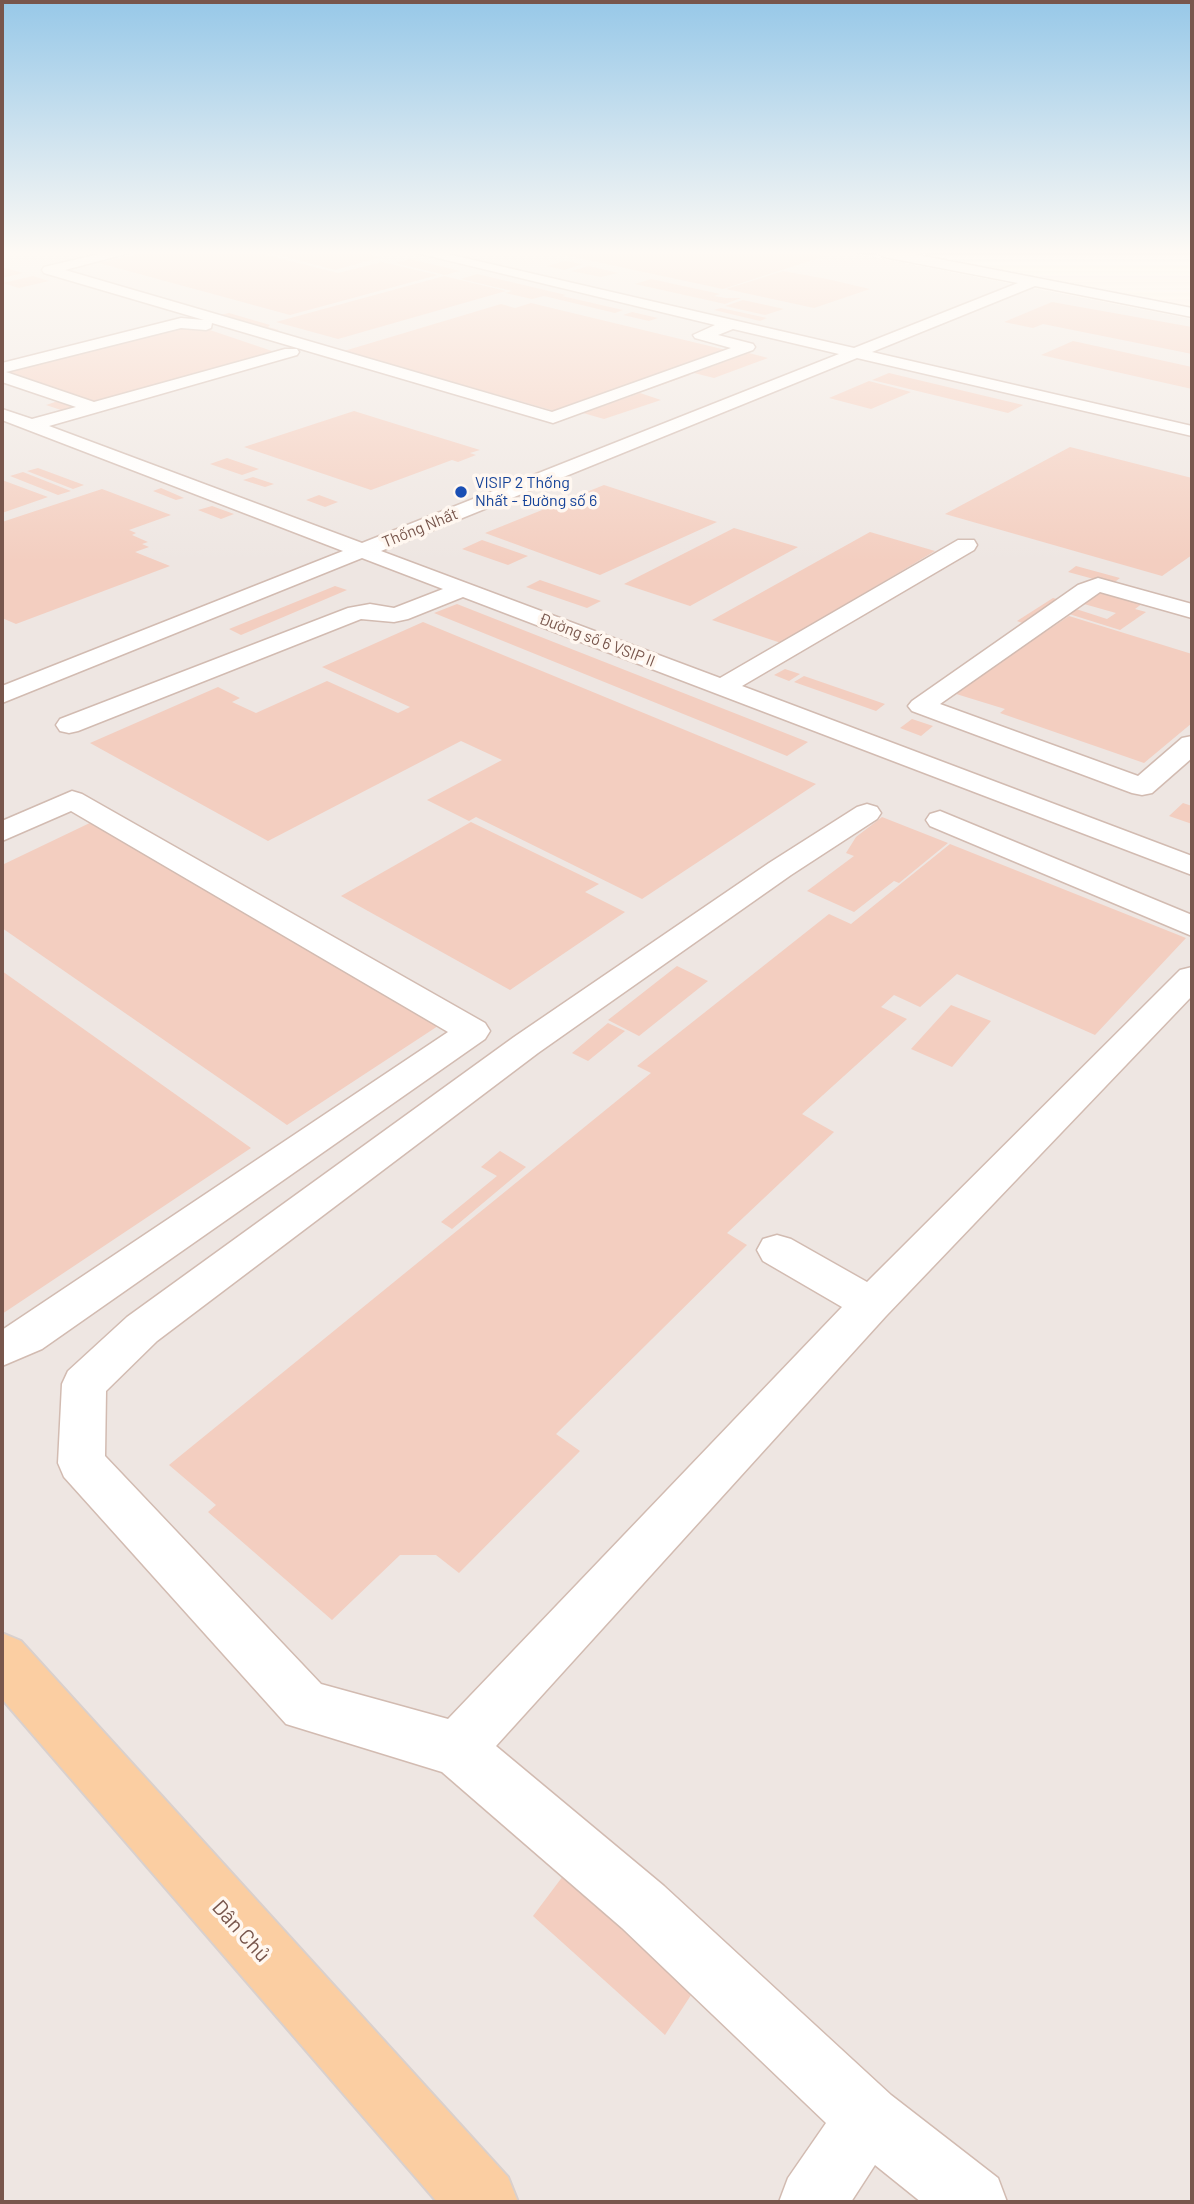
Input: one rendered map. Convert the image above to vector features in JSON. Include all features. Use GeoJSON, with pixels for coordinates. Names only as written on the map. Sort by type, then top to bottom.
{"type":"FeatureCollection","features":[{"type":"Feature","properties":{"kind":"main road","name":"Dân Chủ"},"geometry":{"type":"LineString","coordinates":[[2,1659],[483,2202]]}},
{"type":"Feature","properties":{"kind":"street"},"geometry":{"type":"LineString","coordinates":[[2,368],[50,356]]}},
{"type":"Feature","properties":{"kind":"street"},"geometry":{"type":"LineString","coordinates":[[33,425],[278,356]]}},
{"type":"Feature","properties":{"kind":"street"},"geometry":{"type":"LineString","coordinates":[[341,356],[553,418],[723,356]]}},
{"type":"Feature","properties":{"kind":"street","name":"Thống Nhất"},"geometry":{"type":"LineString","coordinates":[[2,695],[846,356]]}},
{"type":"Feature","properties":{"kind":"street"},"geometry":{"type":"LineString","coordinates":[[865,356],[1192,431]]}},
{"type":"Feature","properties":{"kind":"street"},"geometry":{"type":"LineString","coordinates":[[2,376],[95,408]]}},
{"type":"Feature","properties":{"kind":"street"},"geometry":{"type":"LineString","coordinates":[[2,400],[41,390]]}},
{"type":"Feature","properties":{"kind":"street","name":"Đường số 6 VSIP II"},"geometry":{"type":"LineString","coordinates":[[2,414],[722,687],[939,741],[1192,866]]}},
{"type":"Feature","properties":{"kind":"street"},"geometry":{"type":"LineString","coordinates":[[722,687],[966,545]]}},
{"type":"Feature","properties":{"kind":"street"},"geometry":{"type":"LineString","coordinates":[[1192,611],[1098,585],[1086,590],[921,706],[939,741],[1142,787],[1192,744]]}},
{"type":"Feature","properties":{"kind":"street"},"geometry":{"type":"LineString","coordinates":[[69,725],[356,613],[370,611],[394,615],[408,612],[463,589]]}},
{"type":"Feature","properties":{"kind":"street"},"geometry":{"type":"LineString","coordinates":[[2,832],[72,800],[473,1031],[27,1337],[2,1349]]}},
{"type":"Feature","properties":{"kind":"street"},"geometry":{"type":"LineString","coordinates":[[867,813],[769,877],[526,1045],[142,1329],[84,1384],[81,1463],[305,1706],[457,1749],[643,1907],[868,2118],[974,2202]]}},
{"type":"Feature","properties":{"kind":"street"},"geometry":{"type":"LineString","coordinates":[[457,1749],[871,1304],[1192,977]]}},
{"type":"Feature","properties":{"kind":"street"},"geometry":{"type":"LineString","coordinates":[[776,1250],[871,1304]]}},
{"type":"Feature","properties":{"kind":"street"},"geometry":{"type":"LineString","coordinates":[[813,2202],[868,2118]]}},
{"type":"Feature","properties":{"kind":"lane"},"geometry":{"type":"LineString","coordinates":[[940,820],[1192,926]]}},
{"type":"Feature","properties":{"kind":"shaded area"},"geometry":{"type":"Polygon","coordinates":[[[2,356],[1192,356],[1192,2202],[2,2202],[2,356]]]}},
{"type":"Feature","properties":{"kind":"building"},"geometry":{"type":"Polygon","coordinates":[[[62,356],[261,356],[92,403],[2,371],[62,356]]]}},
{"type":"Feature","properties":{"kind":"building"},"geometry":{"type":"Polygon","coordinates":[[[361,356],[710,356],[672,370],[690,375],[642,392],[624,387],[558,412],[361,356]]]}},
{"type":"Feature","properties":{"kind":"building"},"geometry":{"type":"Polygon","coordinates":[[[741,356],[768,358],[714,378],[694,373],[741,356]]]}},
{"type":"Feature","properties":{"kind":"building"},"geometry":{"type":"Polygon","coordinates":[[[1045,356],[1141,356],[1192,367],[1192,389],[1045,356]]]}},
{"type":"Feature","properties":{"kind":"building"},"geometry":{"type":"Polygon","coordinates":[[[889,373],[1023,405],[1008,413],[872,380],[889,373]]]}},
{"type":"Feature","properties":{"kind":"building"},"geometry":{"type":"Polygon","coordinates":[[[869,381],[911,392],[871,409],[829,398],[869,381]]]}},
{"type":"Feature","properties":{"kind":"building"},"geometry":{"type":"Polygon","coordinates":[[[640,393],[661,400],[604,419],[583,413],[640,393]]]}},
{"type":"Feature","properties":{"kind":"building"},"geometry":{"type":"Polygon","coordinates":[[[58,401],[76,407],[64,411],[46,405],[58,401]]]}},
{"type":"Feature","properties":{"kind":"building"},"geometry":{"type":"Polygon","coordinates":[[[354,411],[480,450],[470,453],[476,455],[458,462],[452,460],[371,490],[244,447],[354,411]]]}},
{"type":"Feature","properties":{"kind":"building"},"geometry":{"type":"Polygon","coordinates":[[[1070,447],[1192,478],[1192,555],[1162,576],[945,514],[1070,447]]]}},
{"type":"Feature","properties":{"kind":"building"},"geometry":{"type":"Polygon","coordinates":[[[227,458],[259,469],[242,475],[210,464],[227,458]]]}},
{"type":"Feature","properties":{"kind":"building"},"geometry":{"type":"Polygon","coordinates":[[[38,468],[84,485],[73,489],[27,471],[38,468]]]}},
{"type":"Feature","properties":{"kind":"building"},"geometry":{"type":"Polygon","coordinates":[[[23,472],[71,491],[58,495],[10,476],[23,472]]]}},
{"type":"Feature","properties":{"kind":"building"},"geometry":{"type":"Polygon","coordinates":[[[253,477],[274,484],[265,487],[243,480],[253,477]]]}},
{"type":"Feature","properties":{"kind":"building"},"geometry":{"type":"Polygon","coordinates":[[[2,480],[48,497],[2,513],[2,480]]]}},
{"type":"Feature","properties":{"kind":"building"},"geometry":{"type":"Polygon","coordinates":[[[604,485],[717,522],[600,575],[485,533],[604,485]]]}},
{"type":"Feature","properties":{"kind":"building"},"geometry":{"type":"Polygon","coordinates":[[[161,488],[184,498],[176,500],[153,491],[161,488]]]}},
{"type":"Feature","properties":{"kind":"building"},"geometry":{"type":"Polygon","coordinates":[[[102,489],[171,515],[129,530],[136,533],[132,535],[148,542],[142,544],[149,547],[135,552],[170,566],[16,624],[2,618],[2,522],[102,489]]]}},
{"type":"Feature","properties":{"kind":"building"},"geometry":{"type":"Polygon","coordinates":[[[319,495],[338,502],[325,507],[306,500],[319,495]]]}},
{"type":"Feature","properties":{"kind":"building"},"geometry":{"type":"Polygon","coordinates":[[[212,506],[234,514],[221,519],[198,510],[212,506]]]}},
{"type":"Feature","properties":{"kind":"building"},"geometry":{"type":"Polygon","coordinates":[[[734,528],[798,547],[690,606],[624,584],[734,528]]]}},
{"type":"Feature","properties":{"kind":"building"},"geometry":{"type":"Polygon","coordinates":[[[870,532],[935,551],[781,643],[712,620],[870,532]]]}},
{"type":"Feature","properties":{"kind":"building"},"geometry":{"type":"Polygon","coordinates":[[[482,540],[528,556],[508,565],[462,549],[482,540]]]}},
{"type":"Feature","properties":{"kind":"building"},"geometry":{"type":"Polygon","coordinates":[[[1076,566],[1120,578],[1112,584],[1068,572],[1076,566]]]}},
{"type":"Feature","properties":{"kind":"building"},"geometry":{"type":"Polygon","coordinates":[[[540,580],[601,601],[587,608],[526,587],[540,580]]]}},
{"type":"Feature","properties":{"kind":"building"},"geometry":{"type":"Polygon","coordinates":[[[335,586],[347,590],[241,635],[229,629],[335,586]]]}},
{"type":"Feature","properties":{"kind":"building"},"geometry":{"type":"Polygon","coordinates":[[[1103,591],[1143,603],[1135,609],[1146,612],[1120,630],[1069,614],[1076,609],[1107,619],[1116,613],[1084,604],[1103,591]]]}},
{"type":"Feature","properties":{"kind":"building"},"geometry":{"type":"Polygon","coordinates":[[[1053,598],[1061,600],[1025,624],[1017,621],[1053,598]]]}},
{"type":"Feature","properties":{"kind":"building"},"geometry":{"type":"Polygon","coordinates":[[[457,604],[808,742],[787,756],[434,613],[457,604]]]}},
{"type":"Feature","properties":{"kind":"building"},"geometry":{"type":"Polygon","coordinates":[[[1069,616],[1192,654],[1192,723],[1144,763],[1000,713],[1005,709],[953,693],[1069,616]]]}},
{"type":"Feature","properties":{"kind":"building"},"geometry":{"type":"Polygon","coordinates":[[[423,622],[816,784],[642,899],[476,817],[469,821],[427,800],[502,760],[461,741],[268,841],[90,743],[218,687],[240,698],[232,702],[256,713],[327,681],[398,713],[410,707],[322,667],[423,622]]]}},
{"type":"Feature","properties":{"kind":"building"},"geometry":{"type":"Polygon","coordinates":[[[785,669],[800,674],[789,681],[774,675],[785,669]]]}},
{"type":"Feature","properties":{"kind":"building"},"geometry":{"type":"Polygon","coordinates":[[[804,676],[885,704],[876,711],[794,682],[804,676]]]}},
{"type":"Feature","properties":{"kind":"building"},"geometry":{"type":"Polygon","coordinates":[[[912,719],[933,726],[921,736],[900,728],[912,719]]]}},
{"type":"Feature","properties":{"kind":"building"},"geometry":{"type":"Polygon","coordinates":[[[1183,803],[1192,806],[1192,824],[1169,816],[1183,803]]]}},
{"type":"Feature","properties":{"kind":"building"},"geometry":{"type":"Polygon","coordinates":[[[882,817],[948,843],[899,883],[894,881],[854,912],[807,891],[854,856],[846,853],[856,837],[882,817]]]}},
{"type":"Feature","properties":{"kind":"building"},"geometry":{"type":"Polygon","coordinates":[[[96,820],[441,1024],[287,1125],[2,928],[2,865],[96,820]]]}},
{"type":"Feature","properties":{"kind":"building"},"geometry":{"type":"Polygon","coordinates":[[[471,822],[599,884],[585,892],[625,912],[510,990],[341,896],[471,822]]]}},
{"type":"Feature","properties":{"kind":"building"},"geometry":{"type":"Polygon","coordinates":[[[950,844],[1186,938],[1095,1035],[957,974],[920,1007],[894,995],[881,1007],[907,1019],[802,1114],[834,1132],[727,1233],[747,1245],[556,1434],[580,1451],[459,1573],[436,1555],[400,1555],[332,1620],[208,1512],[216,1505],[169,1465],[651,1073],[637,1066],[829,914],[851,924],[950,844]]]}},
{"type":"Feature","properties":{"kind":"building"},"geometry":{"type":"Polygon","coordinates":[[[677,966],[708,981],[639,1036],[608,1020],[677,966]]]}},
{"type":"Feature","properties":{"kind":"building"},"geometry":{"type":"Polygon","coordinates":[[[2,971],[251,1148],[2,1314],[2,971]]]}},
{"type":"Feature","properties":{"kind":"building"},"geometry":{"type":"Polygon","coordinates":[[[951,1005],[991,1021],[952,1067],[911,1049],[951,1005]]]}},
{"type":"Feature","properties":{"kind":"building"},"geometry":{"type":"Polygon","coordinates":[[[608,1023],[625,1031],[588,1061],[572,1053],[608,1023]]]}},
{"type":"Feature","properties":{"kind":"building"},"geometry":{"type":"Polygon","coordinates":[[[500,1151],[526,1167],[452,1229],[441,1222],[497,1176],[481,1167],[500,1151]]]}},
{"type":"Feature","properties":{"kind":"building"},"geometry":{"type":"Polygon","coordinates":[[[563,1876],[695,1989],[665,2035],[533,1916],[563,1876]]]}},
{"type":"Feature","properties":{"kind":"place","name":"VISIP 2 Thống Nhất - Đường số 6"},"geometry":{"type":"Point","coordinates":[461,492]}}]}
